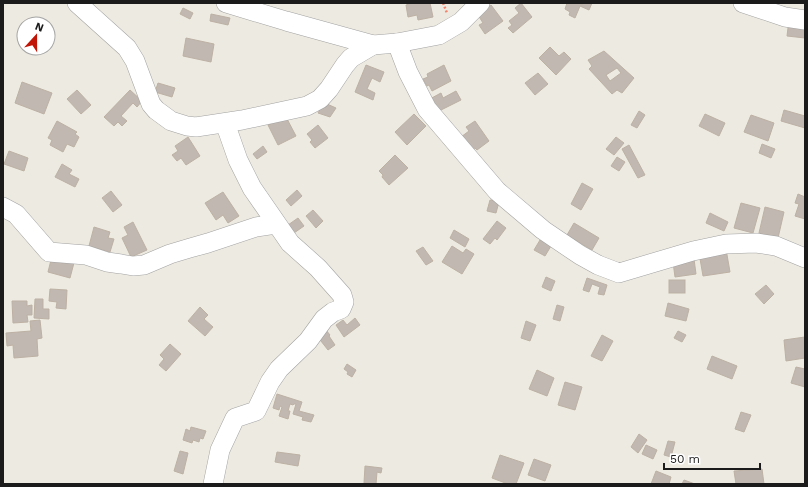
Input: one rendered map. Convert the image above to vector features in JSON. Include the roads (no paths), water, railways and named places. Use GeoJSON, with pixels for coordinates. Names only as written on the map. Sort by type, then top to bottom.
{"type":"FeatureCollection","features":[{"type":"Feature","properties":{"kind":"street"},"geometry":{"type":"LineString","coordinates":[[77,3],[127,48],[135,61],[151,104],[160,114],[171,121],[187,126],[196,127],[225,123],[307,106],[313,103],[329,89],[351,58],[373,45]]}},
{"type":"Feature","properties":{"kind":"street"},"geometry":{"type":"LineString","coordinates":[[226,3],[373,45],[397,43],[439,35],[461,22],[480,3]]}},
{"type":"Feature","properties":{"kind":"street"},"geometry":{"type":"LineString","coordinates":[[742,3],[785,17],[805,20]]}},
{"type":"Feature","properties":{"kind":"street"},"geometry":{"type":"LineString","coordinates":[[397,43],[408,72],[426,109],[497,190],[543,230],[580,255],[598,265],[619,273],[692,251],[726,244],[756,243],[776,246],[805,258]]}},
{"type":"Feature","properties":{"kind":"street"},"geometry":{"type":"LineString","coordinates":[[213,484],[220,450],[235,418],[256,411],[270,382],[279,370],[308,341],[324,319],[333,312],[341,309],[344,302],[342,295],[336,287],[318,268],[290,243],[252,188],[238,160],[225,123]]}},
{"type":"Feature","properties":{"kind":"street"},"geometry":{"type":"LineString","coordinates":[[3,207],[16,214],[49,252],[86,255],[107,262],[133,266],[144,265],[170,254],[256,227],[276,224]]}}]}
